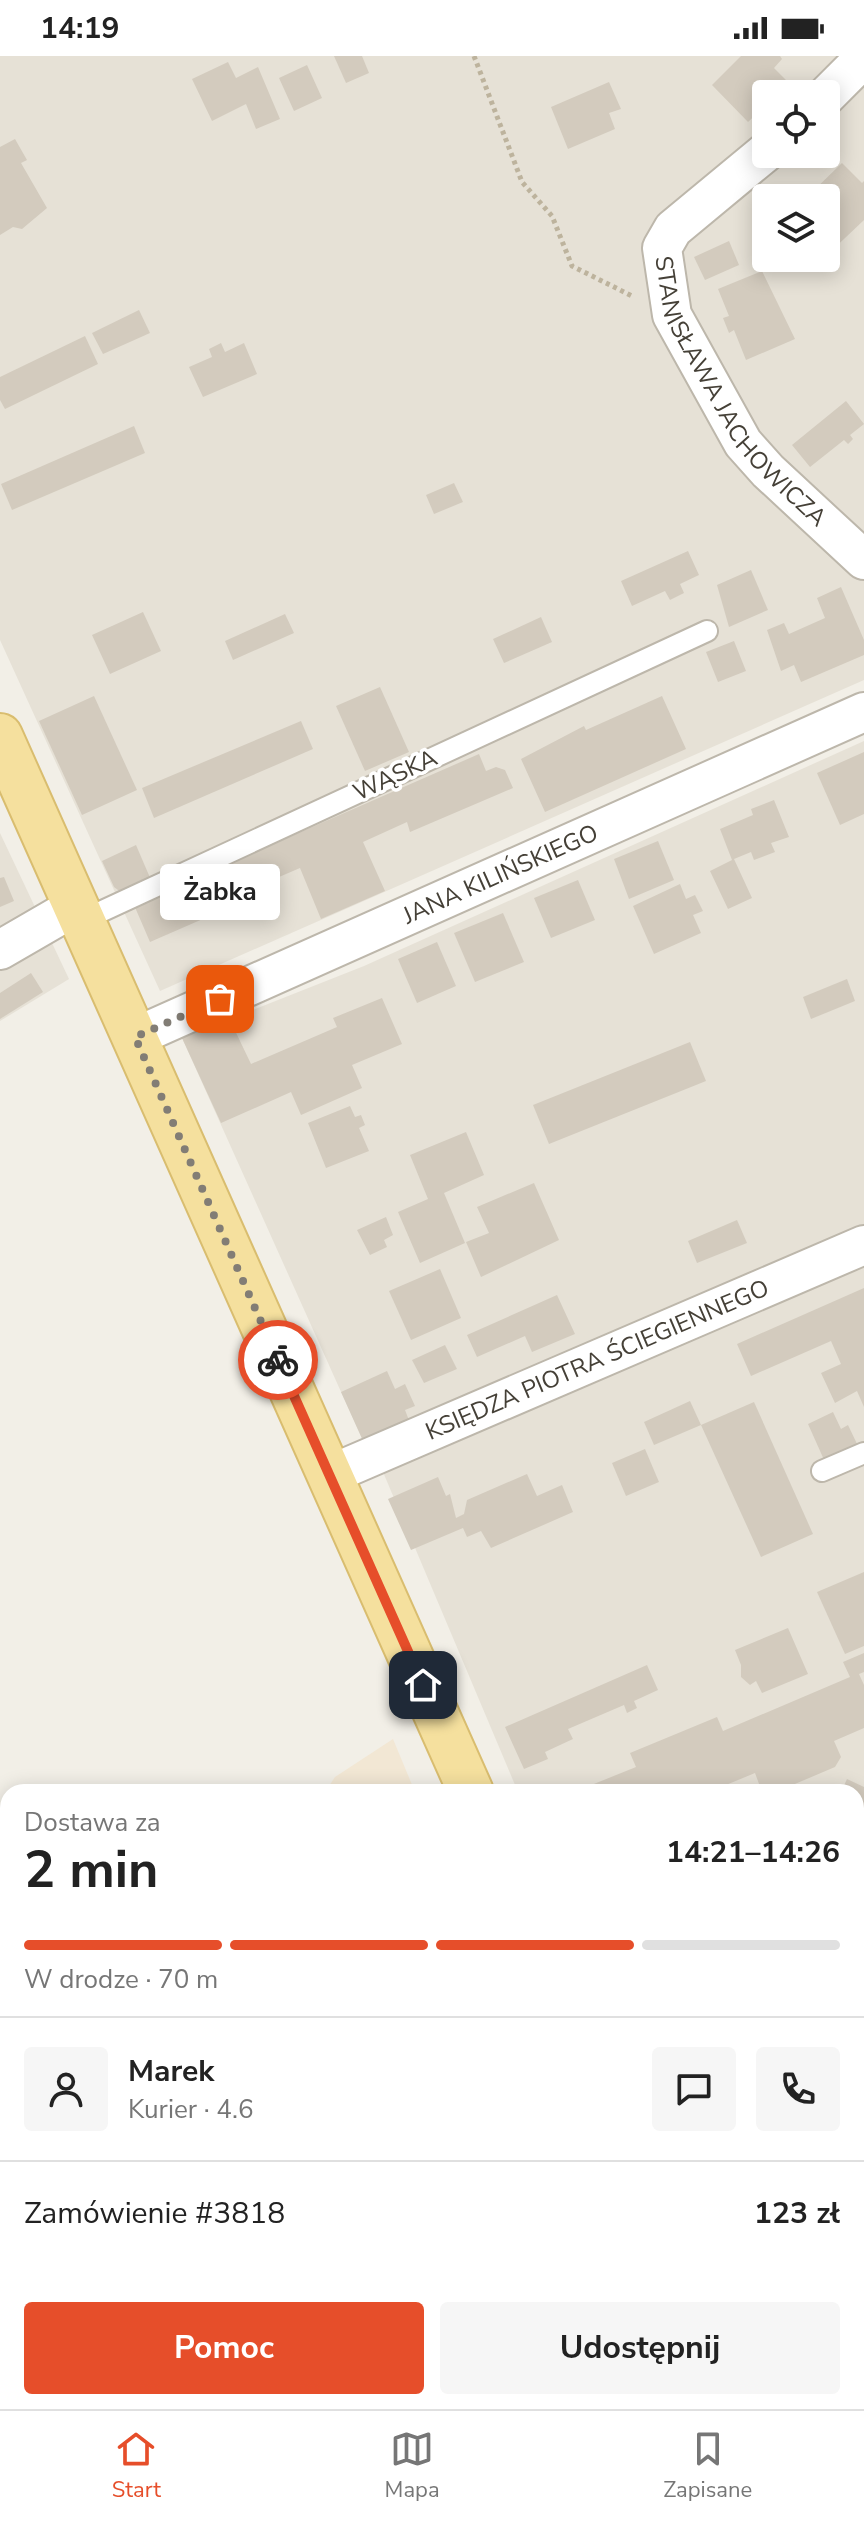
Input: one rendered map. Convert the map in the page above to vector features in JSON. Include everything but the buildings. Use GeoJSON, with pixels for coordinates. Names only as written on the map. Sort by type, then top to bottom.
{"type":"FeatureCollection","features":[{"type":"Feature","properties":{"kind":"main road"},"geometry":{"type":"LineString","coordinates":[[0,736],[467,1784]]}},
{"type":"Feature","properties":{"kind":"street"},"geometry":{"type":"LineString","coordinates":[[840,82],[864,58]]}},
{"type":"Feature","properties":{"kind":"street","name":"STANISŁAWA JACHOWICZA"},"geometry":{"type":"LineString","coordinates":[[752,164],[673,229],[662,248],[672,315],[743,443],[768,471],[864,560]]}},
{"type":"Feature","properties":{"kind":"street","name":"JANA KILIŃSKIEGO"},"geometry":{"type":"LineString","coordinates":[[135,1037],[864,712]]}},
{"type":"Feature","properties":{"kind":"street"},"geometry":{"type":"LineString","coordinates":[[0,950],[79,913]]}},
{"type":"Feature","properties":{"kind":"street","name":"KSIĘDZA PIOTRA ŚCIEGIENNEGO"},"geometry":{"type":"LineString","coordinates":[[329,1475],[864,1245]]}},
{"type":"Feature","properties":{"kind":"lane","name":"WĄSKA"},"geometry":{"type":"LineString","coordinates":[[79,913],[707,631]]}},
{"type":"Feature","properties":{"kind":"lane"},"geometry":{"type":"LineString","coordinates":[[822,1471],[864,1453]]}},
{"type":"Feature","properties":{"kind":"path"},"geometry":{"type":"LineString","coordinates":[[474,56],[522,182],[552,216],[572,266],[672,315]]}},
{"type":"Feature","properties":{"kind":"shaded area"},"geometry":{"type":"Polygon","coordinates":[[[0,56],[864,56],[864,680],[160,991],[0,640],[0,56]]]}},
{"type":"Feature","properties":{"kind":"shaded area"},"geometry":{"type":"Polygon","coordinates":[[[864,741],[864,1231],[364,1443],[182,1038],[364,966],[864,741]]]}},
{"type":"Feature","properties":{"kind":"shaded area"},"geometry":{"type":"Polygon","coordinates":[[[0,833],[69,979],[0,1021],[0,833]]]}},
{"type":"Feature","properties":{"kind":"shaded area"},"geometry":{"type":"Polygon","coordinates":[[[864,1260],[864,1784],[515,1784],[383,1472],[864,1260]]]}},
{"type":"Feature","properties":{"kind":"shaded area"},"geometry":{"type":"Polygon","coordinates":[[[393,1739],[412,1784],[330,1784],[335,1777],[393,1739]]]}},
{"type":"Feature","properties":{"kind":"way so far"},"geometry":{"type":"LineString","coordinates":[[220,999],[135,1037],[278,1360]]}},
{"type":"Feature","properties":{"kind":"place","name":"Żabka"},"geometry":{"type":"Point","coordinates":[220,999]}},
{"type":"Feature","properties":{"kind":"route"},"geometry":{"type":"LineString","coordinates":[[278,1360],[423,1685]]}}]}
